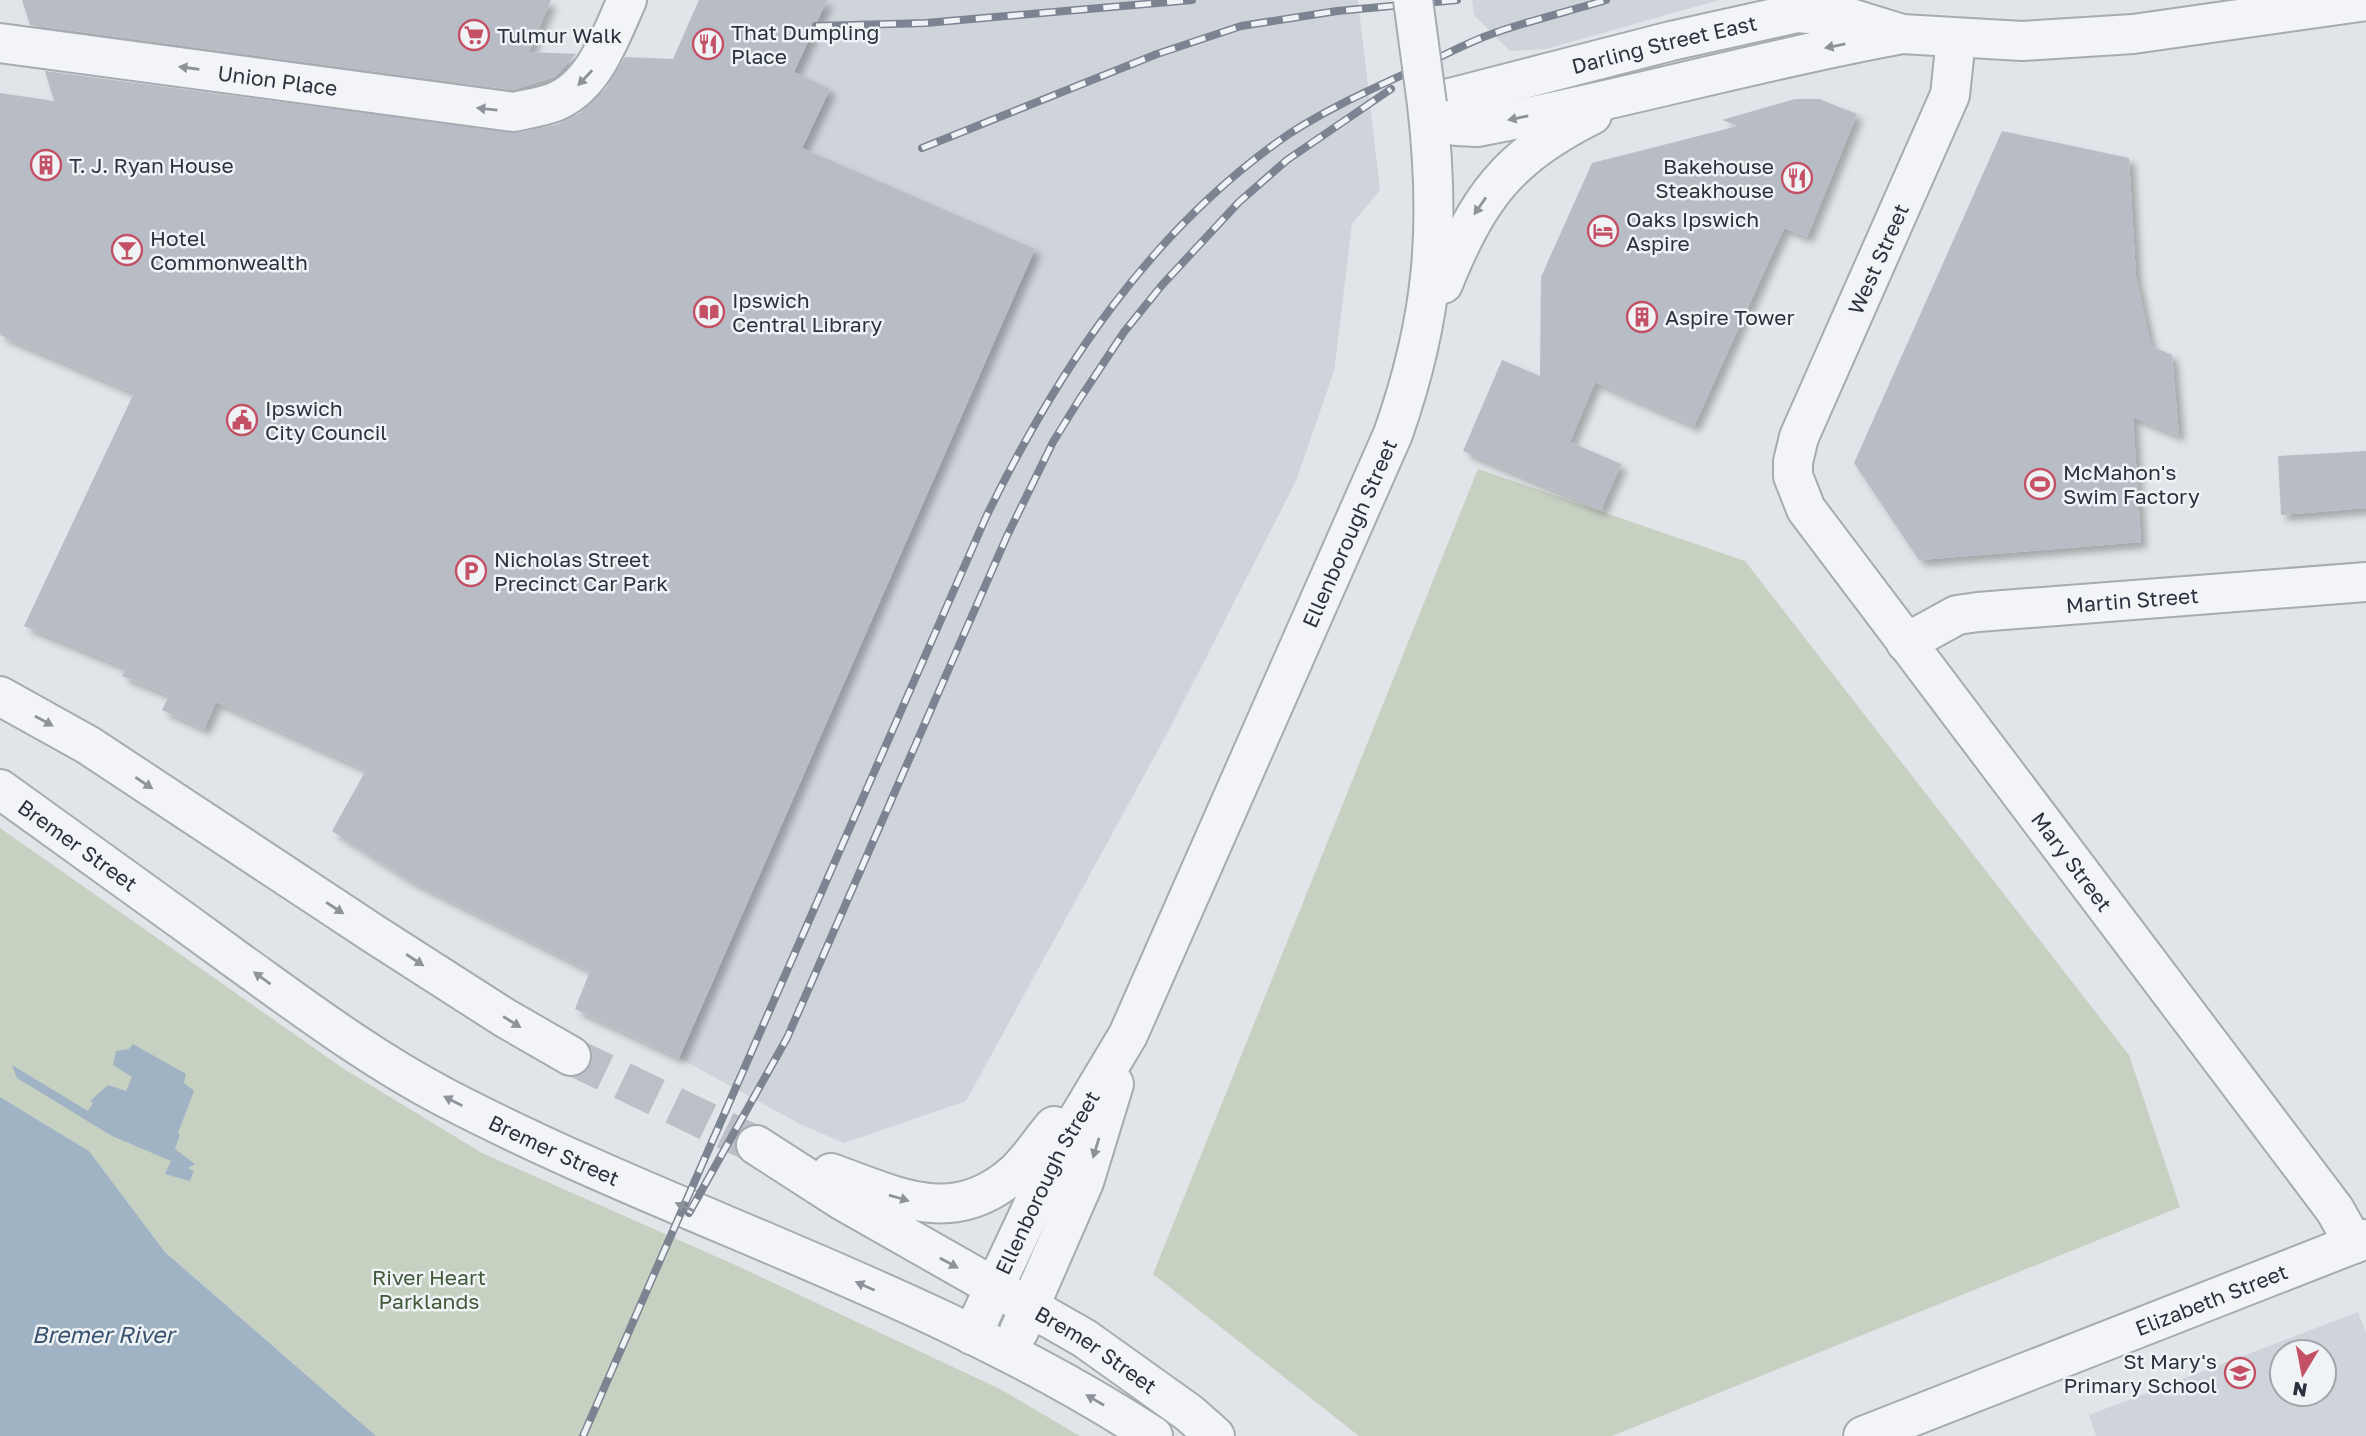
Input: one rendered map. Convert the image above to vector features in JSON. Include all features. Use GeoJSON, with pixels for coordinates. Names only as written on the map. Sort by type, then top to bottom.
{"type":"FeatureCollection","features":[{"type":"Feature","properties":{"kind":"street","name":"Union Place"},"geometry":{"type":"LineString","coordinates":[[0,43],[514,112],[554,102],[575,88],[592,71],[627,0]]}},
{"type":"Feature","properties":{"kind":"street","name":"Ellenborough Street"},"geometry":{"type":"LineString","coordinates":[[972,1335],[1058,1152],[1128,1035],[1393,435],[1415,368],[1424,330],[1436,219],[1432,118],[1413,0]]}},
{"type":"Feature","properties":{"kind":"street","name":"Darling Street East"},"geometry":{"type":"LineString","coordinates":[[1432,118],[1469,94],[1671,41],[1797,13],[1847,17],[1902,34],[2022,41],[2106,37],[2366,1]]}},
{"type":"Feature","properties":{"kind":"street","name":"Darling Street East"},"geometry":{"type":"LineString","coordinates":[[1432,118],[1460,127],[1476,127],[1632,95],[1800,52],[1902,34]]}},
{"type":"Feature","properties":{"kind":"street","name":"West Street"},"geometry":{"type":"LineString","coordinates":[[1793,477],[1793,462],[1799,437],[1950,95],[1956,39]]}},
{"type":"Feature","properties":{"kind":"street","name":"Darling Street East"},"geometry":{"type":"LineString","coordinates":[[1424,330],[1470,222],[1516,162],[1561,131],[1632,95]]}},
{"type":"Feature","properties":{"kind":"street","name":"Mary Street"},"geometry":{"type":"LineString","coordinates":[[1793,477],[1806,509],[2360,1241]]}},
{"type":"Feature","properties":{"kind":"street","name":"Martin Street"},"geometry":{"type":"LineString","coordinates":[[1906,643],[1957,615],[1978,612],[2366,582]]}},
{"type":"Feature","properties":{"kind":"street"},"geometry":{"type":"LineString","coordinates":[[0,696],[88,745],[397,949],[571,1056]]}},
{"type":"Feature","properties":{"kind":"street","name":"Bremer Street"},"geometry":{"type":"LineString","coordinates":[[0,789],[320,1021],[406,1076],[535,1141],[972,1335],[1153,1436]]}},
{"type":"Feature","properties":{"kind":"street","name":"Ellenborough Street"},"geometry":{"type":"LineString","coordinates":[[761,1148],[901,1200],[941,1206],[980,1196],[1018,1170],[1128,1035]]}},
{"type":"Feature","properties":{"kind":"street","name":"Ellenborough Street"},"geometry":{"type":"LineString","coordinates":[[1009,1354],[1084,1182],[1128,1035]]}},
{"type":"Feature","properties":{"kind":"street","name":"Bremer Street"},"geometry":{"type":"LineString","coordinates":[[761,1148],[843,1201],[1084,1338],[1189,1413],[1215,1436]]}},
{"type":"Feature","properties":{"kind":"street","name":"Elizabeth Street"},"geometry":{"type":"LineString","coordinates":[[1863,1436],[2360,1241]]}},
{"type":"Feature","properties":{"kind":"shaded area"},"geometry":{"type":"Polygon","coordinates":[[[826,0],[1358,0],[1380,190],[1352,224],[1334,371],[1296,481],[1169,730],[966,1101],[844,1143],[800,1124],[679,1058],[1034,250],[802,148],[830,89],[794,72],[826,0]]]}},
{"type":"Feature","properties":{"kind":"shaded area"},"geometry":{"type":"Polygon","coordinates":[[[1472,0],[1719,0],[1546,49],[1510,51],[1474,15],[1472,0]]]}},
{"type":"Feature","properties":{"kind":"shaded area","name":"St Mary's Primary School"},"geometry":{"type":"Polygon","coordinates":[[[2358,1312],[2366,1333],[2366,1436],[2096,1436],[2089,1415],[2268,1346],[2268,1408],[2338,1408],[2338,1338],[2290,1338],[2358,1312]]]}},
{"type":"Feature","properties":{"kind":"green space"},"geometry":{"type":"Polygon","coordinates":[[[1478,469],[1745,561],[2129,1055],[2180,1207],[1612,1436],[1359,1436],[1153,1274],[1478,469]]]}},
{"type":"Feature","properties":{"kind":"green space","name":"River Heart Parklands"},"geometry":{"type":"Polygon","coordinates":[[[0,828],[344,1069],[482,1153],[733,1264],[1000,1389],[1080,1436],[376,1436],[165,1252],[89,1151],[0,1097],[0,828]]]}},
{"type":"Feature","properties":{"kind":"water"},"geometry":{"type":"Polygon","coordinates":[[[133,1044],[186,1074],[184,1083],[194,1091],[178,1133],[180,1135],[175,1149],[195,1164],[188,1168],[194,1171],[190,1181],[165,1174],[171,1161],[112,1136],[17,1078],[12,1065],[88,1111],[93,1103],[90,1101],[108,1085],[126,1091],[132,1077],[113,1065],[116,1051],[129,1049],[133,1044]]]}},
{"type":"Feature","properties":{"kind":"water","name":"Bremer River"},"geometry":{"type":"Polygon","coordinates":[[[0,1097],[89,1151],[165,1252],[376,1436],[0,1436],[0,1097]]]}},
{"type":"Feature","properties":{"kind":"building"},"geometry":{"type":"Polygon","coordinates":[[[22,0],[551,0],[529,52],[576,54],[555,77],[513,90],[30,25],[22,0]]]}},
{"type":"Feature","properties":{"kind":"building","name":"Nicholas Street Precinct Car Park"},"geometry":{"type":"Polygon","coordinates":[[[699,0],[827,0],[794,72],[830,89],[802,148],[1035,249],[679,1058],[575,1009],[590,971],[409,880],[332,831],[366,770],[216,702],[204,729],[162,710],[169,695],[122,676],[126,668],[24,626],[134,393],[0,335],[0,93],[54,101],[45,71],[518,133],[558,124],[580,113],[606,88],[625,57],[673,59],[699,0]]]}},
{"type":"Feature","properties":{"kind":"building"},"geometry":{"type":"Polygon","coordinates":[[[1795,99],[1819,99],[1857,114],[1807,237],[1784,228],[1694,426],[1595,382],[1570,442],[1621,464],[1601,510],[1463,451],[1502,360],[1540,376],[1541,277],[1592,163],[1738,126],[1722,120],[1795,99]]]}},
{"type":"Feature","properties":{"kind":"building"},"geometry":{"type":"Polygon","coordinates":[[[2002,131],[2129,158],[2136,277],[2151,346],[2172,355],[2179,436],[2133,417],[2141,542],[1919,560],[1854,463],[2002,131]]]}},
{"type":"Feature","properties":{"kind":"building"},"geometry":{"type":"Polygon","coordinates":[[[2366,451],[2366,508],[2281,515],[2278,456],[2366,451]]]}},
{"type":"Feature","properties":{"kind":"tunnel"},"geometry":{"type":"LineString","coordinates":[[571,1056],[756,1145]]}},
{"type":"Feature","properties":{"kind":"railway"},"geometry":{"type":"LineString","coordinates":[[816,26],[926,23],[1192,0]]}},
{"type":"Feature","properties":{"kind":"railway"},"geometry":{"type":"LineString","coordinates":[[922,148],[1157,54],[1241,26],[1337,11],[1457,0]]}},
{"type":"Feature","properties":{"kind":"railway"},"geometry":{"type":"LineString","coordinates":[[583,1436],[986,517],[1044,408],[1113,305],[1152,257],[1194,213],[1240,171],[1303,125],[1349,100],[1479,39],[1606,0]]}},
{"type":"Feature","properties":{"kind":"railway"},"geometry":{"type":"LineString","coordinates":[[689,1213],[787,1038],[1007,536],[1053,442],[1079,400],[1124,332],[1162,285],[1239,202],[1287,160],[1391,89]]}},
{"type":"Feature","properties":{"kind":"place","name":"Tulmur Walk"},"geometry":{"type":"Point","coordinates":[474,35]}},
{"type":"Feature","properties":{"kind":"place","name":"That Dumpling Place"},"geometry":{"type":"Point","coordinates":[708,44]}},
{"type":"Feature","properties":{"kind":"place","name":"T. J. Ryan House"},"geometry":{"type":"Point","coordinates":[46,165]}},
{"type":"Feature","properties":{"kind":"place","name":"Bakehouse Steakhouse"},"geometry":{"type":"Point","coordinates":[1797,178]}},
{"type":"Feature","properties":{"kind":"place","name":"Oaks Ipswich Aspire"},"geometry":{"type":"Point","coordinates":[1603,231]}},
{"type":"Feature","properties":{"kind":"place","name":"Hotel Commonwealth"},"geometry":{"type":"Point","coordinates":[127,250]}},
{"type":"Feature","properties":{"kind":"place","name":"Ipswich Central Library"},"geometry":{"type":"Point","coordinates":[709,312]}},
{"type":"Feature","properties":{"kind":"place","name":"Aspire Tower"},"geometry":{"type":"Point","coordinates":[1642,317]}},
{"type":"Feature","properties":{"kind":"place","name":"Ipswich City Council"},"geometry":{"type":"Point","coordinates":[242,420]}},
{"type":"Feature","properties":{"kind":"place","name":"McMahon's Swim Factory"},"geometry":{"type":"Point","coordinates":[2040,484]}},
{"type":"Feature","properties":{"kind":"place","name":"Nicholas Street Precinct Car Park"},"geometry":{"type":"Point","coordinates":[471,571]}},
{"type":"Feature","properties":{"kind":"place","name":"St Mary's Primary School"},"geometry":{"type":"Point","coordinates":[2240,1373]}}]}
